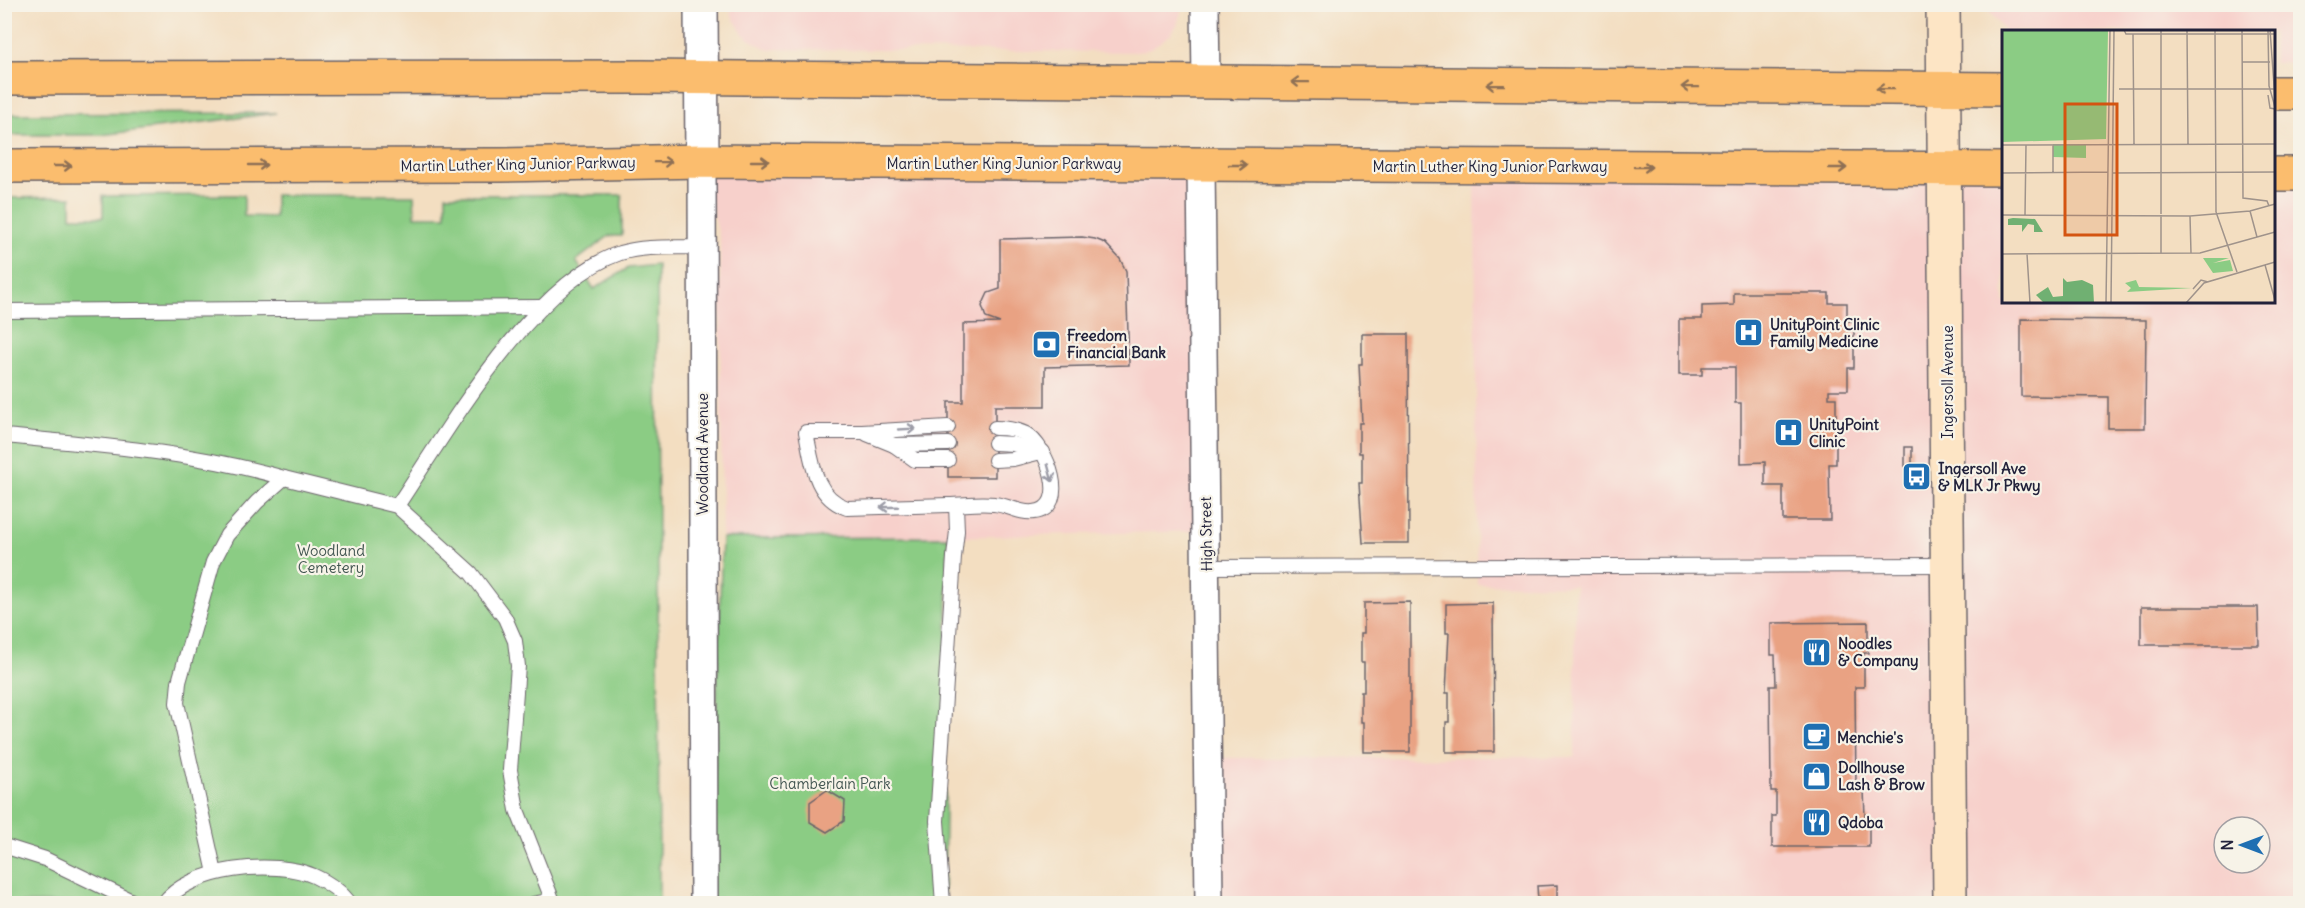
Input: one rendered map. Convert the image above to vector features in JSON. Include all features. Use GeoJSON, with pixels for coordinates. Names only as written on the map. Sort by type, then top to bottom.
{"type":"FeatureCollection","features":[{"type":"Feature","properties":{"kind":"main road","name":"Ingersoll Avenue"},"geometry":{"type":"LineString","coordinates":[[1944,4],[1950,903]]}},
{"type":"Feature","properties":{"kind":"main road"},"geometry":{"type":"LineString","coordinates":[[4,78],[702,77],[2002,89]]}},
{"type":"Feature","properties":{"kind":"main road"},"geometry":{"type":"LineString","coordinates":[[2275,93],[2301,93]]}},
{"type":"Feature","properties":{"kind":"main road","name":"Martin Luther King Junior Parkway"},"geometry":{"type":"LineString","coordinates":[[4,166],[489,165],[702,161],[2002,169]]}},
{"type":"Feature","properties":{"kind":"main road"},"geometry":{"type":"LineString","coordinates":[[2275,174],[2301,174]]}},
{"type":"Feature","properties":{"kind":"street","name":"Woodland Avenue"},"geometry":{"type":"LineString","coordinates":[[701,4],[704,903]]}},
{"type":"Feature","properties":{"kind":"street"},"geometry":{"type":"LineString","coordinates":[[1205,4],[1206,81]]}},
{"type":"Feature","properties":{"kind":"street","name":"High Street"},"geometry":{"type":"LineString","coordinates":[[1201,165],[1209,903]]}},
{"type":"Feature","properties":{"kind":"lane"},"geometry":{"type":"LineString","coordinates":[[397,506],[497,358],[542,307],[583,271],[622,253],[642,249],[702,247]]}},
{"type":"Feature","properties":{"kind":"lane"},"geometry":{"type":"LineString","coordinates":[[4,311],[542,307]]}},
{"type":"Feature","properties":{"kind":"lane"},"geometry":{"type":"LineString","coordinates":[[948,427],[862,432],[806,432],[814,470],[822,490],[834,504],[847,508],[994,504],[1021,512],[1036,512],[1046,506],[1053,494],[1053,476],[1043,452],[1028,435],[1012,428],[995,428]]}},
{"type":"Feature","properties":{"kind":"lane"},"geometry":{"type":"LineString","coordinates":[[862,432],[894,445],[915,460],[948,460]]}},
{"type":"Feature","properties":{"kind":"lane"},"geometry":{"type":"LineString","coordinates":[[4,436],[95,444],[244,466],[397,506],[471,573],[505,618],[514,641],[518,666],[510,770],[517,810],[553,902],[533,903]]}},
{"type":"Feature","properties":{"kind":"lane"},"geometry":{"type":"LineString","coordinates":[[995,443],[1013,444],[1043,452]]}},
{"type":"Feature","properties":{"kind":"lane"},"geometry":{"type":"LineString","coordinates":[[894,445],[948,444]]}},
{"type":"Feature","properties":{"kind":"lane"},"geometry":{"type":"LineString","coordinates":[[995,460],[1013,459],[1043,452]]}},
{"type":"Feature","properties":{"kind":"lane"},"geometry":{"type":"LineString","coordinates":[[215,873],[177,703],[179,682],[213,562],[227,535],[257,502],[284,478]]}},
{"type":"Feature","properties":{"kind":"lane"},"geometry":{"type":"LineString","coordinates":[[943,903],[937,821],[957,531],[956,505]]}},
{"type":"Feature","properties":{"kind":"lane"},"geometry":{"type":"LineString","coordinates":[[1206,567],[1949,565]]}},
{"type":"Feature","properties":{"kind":"lane"},"geometry":{"type":"LineString","coordinates":[[6,842],[138,903]]}},
{"type":"Feature","properties":{"kind":"lane"},"geometry":{"type":"LineString","coordinates":[[163,903],[169,896],[189,884],[215,873],[257,868],[289,870],[313,876],[343,894],[350,903]]}},
{"type":"Feature","properties":{"kind":"shaded area"},"geometry":{"type":"Polygon","coordinates":[[[730,4],[1183,5],[1177,25],[1170,35],[1150,49],[1138,52],[768,49],[743,34],[732,16],[730,4]]]}},
{"type":"Feature","properties":{"kind":"shaded area"},"geometry":{"type":"Polygon","coordinates":[[[1984,5],[2300,5],[2300,63],[2275,63],[2275,30],[2004,30],[1984,5]]]}},
{"type":"Feature","properties":{"kind":"shaded area"},"geometry":{"type":"Polygon","coordinates":[[[702,161],[1201,165],[1206,531],[948,537],[722,538],[720,241],[702,161]]]}},
{"type":"Feature","properties":{"kind":"shaded area"},"geometry":{"type":"Polygon","coordinates":[[[1475,166],[2002,169],[2002,303],[2275,303],[2275,174],[2300,174],[2300,903],[1209,903],[1208,758],[1575,757],[1575,586],[1477,584],[1475,166]]]}},
{"type":"Feature","properties":{"kind":"green space"},"geometry":{"type":"Polygon","coordinates":[[[276,113],[101,135],[5,135],[5,114],[276,113]]]}},
{"type":"Feature","properties":{"kind":"green space","name":"Woodland Cemetery"},"geometry":{"type":"Polygon","coordinates":[[[244,195],[244,216],[275,217],[275,195],[414,195],[415,216],[446,216],[446,195],[622,195],[622,236],[609,236],[576,261],[594,289],[628,268],[657,265],[659,903],[5,903],[4,198],[71,197],[71,217],[103,217],[103,196],[244,195]]]}},
{"type":"Feature","properties":{"kind":"green space","name":"Chamberlain Park"},"geometry":{"type":"Polygon","coordinates":[[[948,537],[944,903],[710,904],[722,538],[948,537]]]}},
{"type":"Feature","properties":{"kind":"building","name":"Freedom Financial Bank"},"geometry":{"type":"Polygon","coordinates":[[[1082,237],[1105,243],[1120,259],[1126,271],[1129,365],[1045,367],[1045,406],[995,406],[995,477],[948,477],[948,402],[963,402],[963,324],[1000,323],[986,318],[982,306],[988,293],[1000,289],[1000,239],[1082,237]]]}},
{"type":"Feature","properties":{"kind":"building","name":"UnityPoint Clinic"},"geometry":{"type":"Polygon","coordinates":[[[1734,293],[1829,293],[1829,303],[1847,303],[1847,321],[1854,321],[1854,368],[1848,368],[1848,390],[1829,390],[1829,398],[1836,398],[1836,464],[1829,464],[1830,520],[1783,520],[1783,486],[1765,486],[1765,462],[1741,463],[1741,403],[1735,403],[1735,367],[1702,367],[1702,375],[1679,375],[1679,319],[1702,319],[1702,306],[1734,305],[1734,293]]]}},
{"type":"Feature","properties":{"kind":"building"},"geometry":{"type":"Polygon","coordinates":[[[2021,319],[2146,320],[2145,428],[2108,428],[2108,397],[2021,396],[2021,319]]]}},
{"type":"Feature","properties":{"kind":"building"},"geometry":{"type":"Polygon","coordinates":[[[1362,334],[1408,334],[1409,543],[1363,543],[1359,483],[1362,483],[1362,453],[1359,453],[1359,423],[1362,423],[1359,364],[1362,364],[1362,334]]]}},
{"type":"Feature","properties":{"kind":"building"},"geometry":{"type":"Polygon","coordinates":[[[1905,447],[1912,447],[1912,466],[1905,466],[1905,447]]]}},
{"type":"Feature","properties":{"kind":"building"},"geometry":{"type":"Polygon","coordinates":[[[1410,602],[1410,752],[1364,752],[1361,692],[1364,692],[1364,662],[1361,662],[1361,633],[1364,633],[1364,603],[1410,602]]]}},
{"type":"Feature","properties":{"kind":"building"},"geometry":{"type":"Polygon","coordinates":[[[1493,603],[1494,752],[1446,752],[1446,722],[1449,722],[1449,693],[1446,693],[1449,633],[1446,633],[1446,604],[1493,603]]]}},
{"type":"Feature","properties":{"kind":"building"},"geometry":{"type":"Polygon","coordinates":[[[2141,607],[2258,607],[2259,645],[2141,645],[2141,607]]]}},
{"type":"Feature","properties":{"kind":"building"},"geometry":{"type":"Polygon","coordinates":[[[1868,622],[1868,653],[1864,653],[1864,687],[1855,687],[1856,790],[1864,790],[1865,817],[1869,817],[1869,847],[1772,847],[1772,816],[1776,816],[1776,791],[1771,791],[1770,686],[1776,686],[1775,655],[1771,655],[1771,623],[1868,622]]]}},
{"type":"Feature","properties":{"kind":"building"},"geometry":{"type":"Polygon","coordinates":[[[827,790],[845,801],[844,821],[827,832],[810,822],[810,802],[827,790]]]}},
{"type":"Feature","properties":{"kind":"building"},"geometry":{"type":"Polygon","coordinates":[[[1557,885],[1557,900],[1538,900],[1537,886],[1557,885]]]}},
{"type":"Feature","properties":{"kind":"place","name":"UnityPoint Clinic Family Medicine"},"geometry":{"type":"Point","coordinates":[1749,333]}},
{"type":"Feature","properties":{"kind":"place","name":"Freedom Financial Bank"},"geometry":{"type":"Point","coordinates":[1046,344]}},
{"type":"Feature","properties":{"kind":"place","name":"UnityPoint Clinic"},"geometry":{"type":"Point","coordinates":[1788,433]}},
{"type":"Feature","properties":{"kind":"place","name":"Ingersoll Ave & MLK Jr Pkwy"},"geometry":{"type":"Point","coordinates":[1917,477]}},
{"type":"Feature","properties":{"kind":"place","name":"Noodles & Company"},"geometry":{"type":"Point","coordinates":[1817,652]}},
{"type":"Feature","properties":{"kind":"place","name":"Menchie's"},"geometry":{"type":"Point","coordinates":[1816,737]}},
{"type":"Feature","properties":{"kind":"place","name":"Dollhouse Lash & Brow"},"geometry":{"type":"Point","coordinates":[1817,776]}},
{"type":"Feature","properties":{"kind":"place","name":"Qdoba"},"geometry":{"type":"Point","coordinates":[1817,822]}}]}
